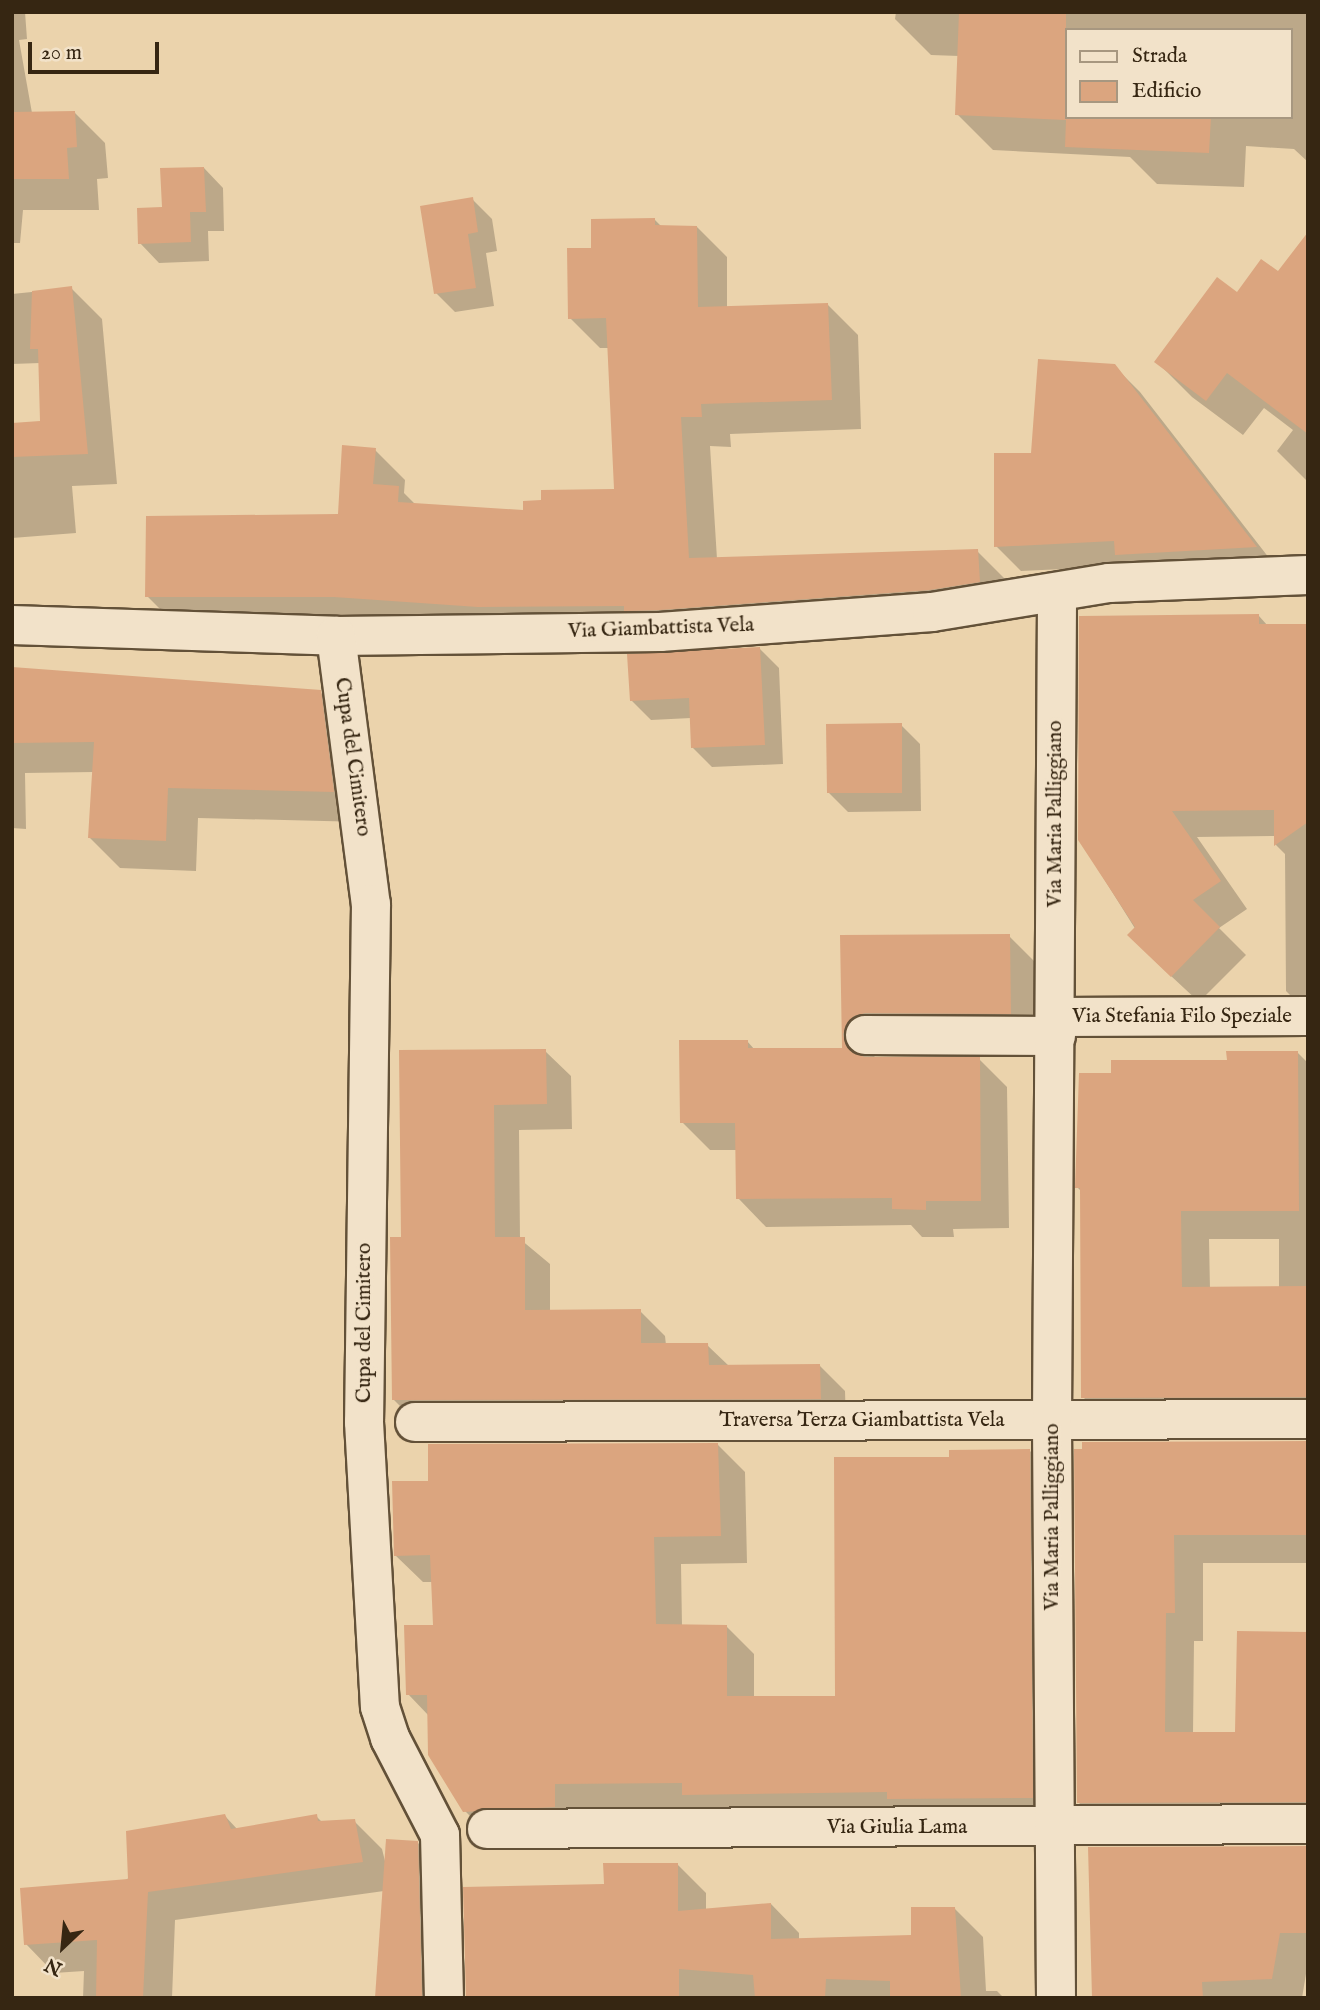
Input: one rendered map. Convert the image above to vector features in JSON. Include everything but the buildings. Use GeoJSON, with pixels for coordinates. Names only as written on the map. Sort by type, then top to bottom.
{"type":"FeatureCollection","features":[{"type":"Feature","properties":{"kind":"street","name":"Via Giambattista Vela"},"geometry":{"type":"LineString","coordinates":[[12,625],[336,636],[660,632],[932,612],[1156,580],[1308,575]]}},
{"type":"Feature","properties":{"kind":"street","name":"Via Maria Palliggiano"},"geometry":{"type":"LineString","coordinates":[[1056,1998],[1052,1420],[1057,593]]}},
{"type":"Feature","properties":{"kind":"street","name":"Cupa del Cimitero"},"geometry":{"type":"LineString","coordinates":[[336,636],[371,904],[364,1422],[380,1707],[390,1738],[440,1835],[444,1998]]}},
{"type":"Feature","properties":{"kind":"street","name":"Via Stefania Filo Speziale"},"geometry":{"type":"LineString","coordinates":[[1056,1026],[1308,1016]]}},
{"type":"Feature","properties":{"kind":"street"},"geometry":{"type":"LineString","coordinates":[[864,1035],[1056,1026]]}},
{"type":"Feature","properties":{"kind":"street","name":"Traversa Terza Giambattista Vela"},"geometry":{"type":"LineString","coordinates":[[415,1422],[1308,1419]]}},
{"type":"Feature","properties":{"kind":"street","name":"Via Giulia Lama"},"geometry":{"type":"LineString","coordinates":[[487,1829],[1056,1828],[1308,1824]]}}]}
